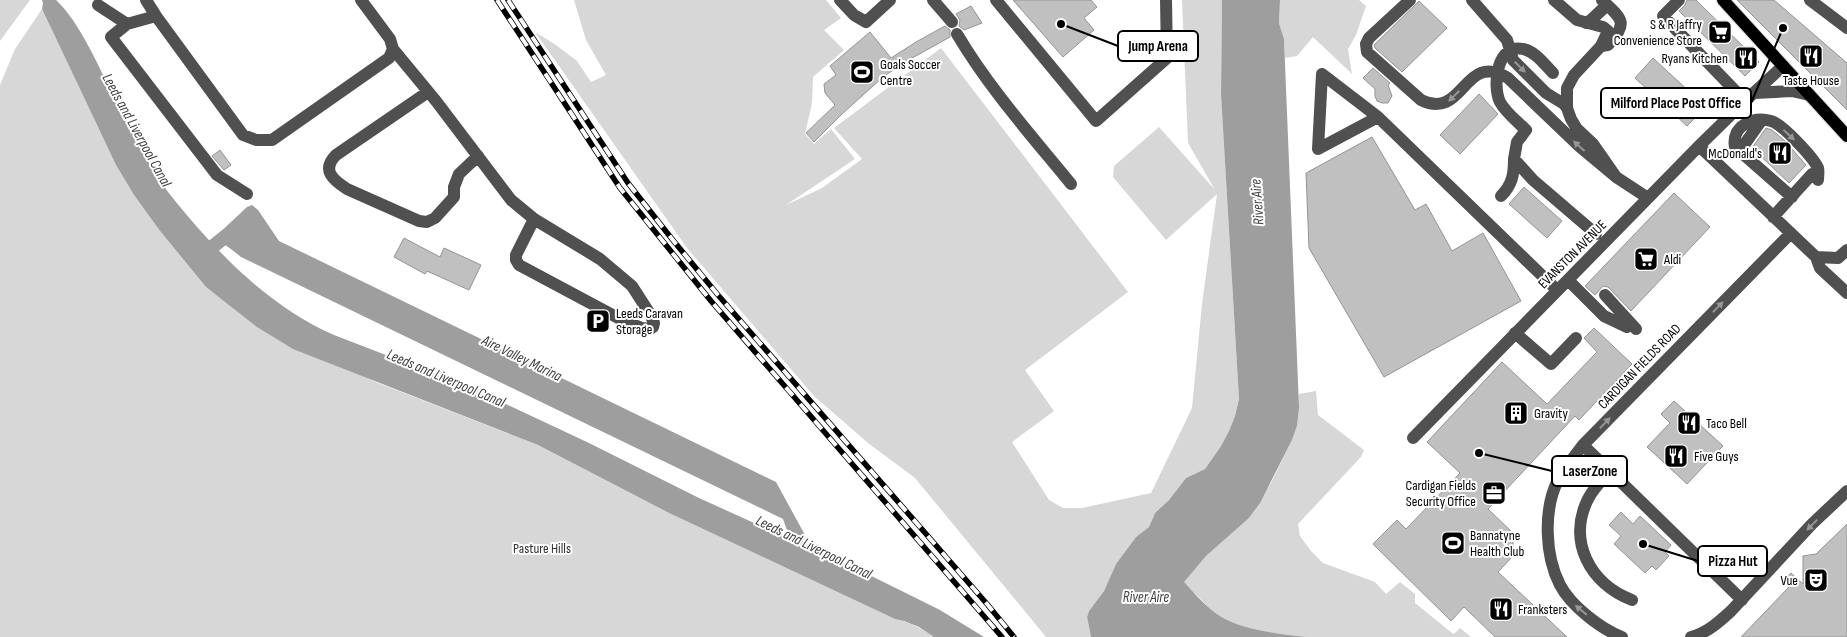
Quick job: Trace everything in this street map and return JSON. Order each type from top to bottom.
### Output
[{"type":"main road","points":[[1723,0],[1847,136]]},
{"type":"street","points":[[146,0],[243,135],[256,140],[272,140],[388,58],[393,48]]},
{"type":"street","points":[[360,0],[390,39],[393,48],[511,200],[534,219],[600,259],[632,286],[650,314],[654,323],[653,327],[650,329],[642,328],[622,320],[518,265],[516,255],[534,219]]},
{"type":"street","points":[[840,0],[854,16],[866,22],[890,0]]},
{"type":"street","points":[[933,0],[954,28],[974,63],[988,82],[1071,184]]},
{"type":"street","points":[[996,0],[1096,121],[1167,58],[1166,0]]},
{"type":"street","points":[[1410,0],[1369,38],[1366,44],[1367,52],[1421,100],[1431,105],[1447,104],[1479,74],[1490,71],[1497,72],[1508,78],[1580,147],[1616,177],[1648,198]]},
{"type":"street","points":[[1472,0],[1507,40],[1513,60],[1546,93],[1564,104],[1567,108]]},
{"type":"street","points":[[1554,0],[1577,20],[1603,27],[1608,31],[1601,46],[1574,75],[1567,88],[1567,108],[1577,129],[1593,144],[1616,177]]},
{"type":"street","points":[[1678,0],[1663,16],[1749,97],[1792,91],[1809,95]]},
{"type":"street","points":[[1810,0],[1847,28]]},
{"type":"street","points":[[1586,23],[1592,20],[1604,2],[1616,13],[1621,25],[1620,32],[1608,46],[1601,46]]},
{"type":"street","points":[[98,4],[127,24]]},
{"type":"street","points":[[156,16],[127,24],[111,37],[217,175],[247,194]]},
{"type":"street","points":[[1501,196],[1509,188],[1514,172],[1517,142],[1526,130],[1499,100],[1497,72],[1501,59],[1510,51],[1523,49],[1535,55],[1553,73]]},
{"type":"street","name":"EVANSTON AVENUE","points":[[1413,438],[1699,146],[1783,66]]},
{"type":"street","points":[[1378,117],[1318,149],[1322,74],[1378,117],[1557,290]]},
{"type":"street","points":[[428,92],[336,155],[329,164],[330,174],[346,189],[420,221],[427,222],[435,218],[454,197],[454,187],[459,174],[478,156]]},
{"type":"street","points":[[1773,217],[1815,177],[1819,169],[1808,152],[1776,123],[1770,120],[1749,122],[1741,126],[1736,131],[1735,147],[1792,197]]},
{"type":"street","points":[[1699,146],[1816,257],[1820,268],[1844,290]]},
{"type":"street","points":[[1514,159],[1533,180],[1596,234]]},
{"type":"street","name":"CARDIGAN FIELDS ROAD","points":[[1622,637],[1614,634],[1594,620],[1572,602],[1560,585],[1549,548],[1551,501],[1558,480],[1583,445],[1791,233]]},
{"type":"street","points":[[1816,257],[1843,254],[1844,290]]},
{"type":"street","points":[[1568,280],[1604,316],[1632,328],[1606,295]]},
{"type":"street","points":[[1515,333],[1551,364],[1576,338]]},
{"type":"street","points":[[1583,445],[1742,600]]},
{"type":"street","points":[[1610,471],[1588,498],[1583,512],[1581,544],[1587,561],[1595,575],[1617,594],[1632,600]]},
{"type":"street","points":[[1691,637],[1700,635],[1718,623],[1742,600],[1812,524],[1847,491]]},
{"type":"green space","points":[[0,0],[30,0],[0,41]]},
{"type":"green space","points":[[574,0],[826,0],[841,18],[824,30],[844,50],[813,77],[812,103],[805,134],[814,144],[831,129],[855,159],[786,205],[822,188],[862,159],[834,128],[941,48],[1128,292],[1025,370],[1054,411],[1012,442],[1049,500],[1063,508],[1082,508],[1151,493],[1192,408],[1202,304],[1217,194],[1166,240],[1113,177],[1114,166],[1159,127],[1215,190],[1188,143],[1182,0],[1222,0],[1221,95],[1239,399],[1229,431],[1205,469],[1186,478],[1169,500],[1155,513],[1149,527],[1136,537],[1116,564],[1104,591],[1089,611],[1087,617],[1091,637],[1046,637],[915,478],[868,443],[814,396],[687,248],[535,32],[577,61],[591,82],[606,75],[586,40]]},
{"type":"green space","points":[[1280,0],[1359,0],[1366,6],[1356,35],[1348,49],[1352,74],[1313,37],[1297,56],[1285,58],[1284,39],[1279,23]]},
{"type":"green space","name":"Pasture Hills","points":[[42,9],[116,165],[134,195],[160,231],[206,287],[230,305],[373,381],[538,445],[669,513],[895,619],[916,626],[934,637],[0,637],[0,85],[15,49]]},
{"type":"green space","points":[[1316,391],[1318,415],[1364,450],[1361,457],[1298,524],[1300,536],[1323,563],[1375,582],[1386,594],[1400,582],[1415,594],[1415,603],[1452,633],[1454,634],[1460,628],[1471,637],[1306,637],[1262,631],[1239,625],[1220,616],[1183,582],[1206,556],[1248,519],[1271,483],[1292,440],[1297,426],[1299,394]]},
{"type":"water","points":[[42,0],[56,0],[73,20],[148,160],[160,181],[174,199],[228,260],[260,289],[295,314],[334,335],[474,389],[589,443],[699,498],[772,531],[789,536],[783,519],[241,257],[215,237],[247,207],[252,205],[258,210],[279,241],[776,482],[805,535],[807,544],[940,610],[984,637],[934,637],[919,627],[895,619],[669,513],[538,445],[293,349],[257,327],[206,287],[160,231],[134,195],[116,165],[42,9]]},
{"type":"water","name":"River Aire","points":[[1222,0],[1280,0],[1279,23],[1284,39],[1299,407],[1297,426],[1292,440],[1260,503],[1248,519],[1206,556],[1184,582],[1210,609],[1229,621],[1262,631],[1306,637],[1091,637],[1087,617],[1089,611],[1104,591],[1116,564],[1136,537],[1149,527],[1155,513],[1169,500],[1186,478],[1205,469],[1229,431],[1239,399],[1221,95]]},
{"type":"building","points":[[1013,0],[1091,0],[1097,7],[1084,18],[1094,30],[1063,57]]},
{"type":"building","points":[[1687,0],[1696,0],[1759,62],[1745,76],[1679,11]]},
{"type":"building","points":[[1737,0],[1774,0],[1847,63],[1847,110]]},
{"type":"building","points":[[1419,1],[1447,28],[1402,72],[1374,45]]},
{"type":"building","points":[[971,6],[982,23],[964,30],[959,26],[960,20],[956,14]]},
{"type":"building","name":"Goals Soccer Centre","points":[[945,26],[950,30],[950,37],[905,62],[883,77],[814,142],[806,133],[835,105],[825,93],[824,84],[836,75],[830,66],[870,32],[891,58]]},
{"type":"building","points":[[1653,58],[1706,107],[1687,126],[1635,78]]},
{"type":"building","points":[[1373,68],[1390,83],[1388,85],[1392,96],[1388,103],[1377,101],[1375,89],[1363,78]]},
{"type":"building","points":[[1479,94],[1498,114],[1460,154],[1440,135]]},
{"type":"building","name":"McDonald's","points":[[1766,128],[1772,130],[1784,140],[1806,165],[1789,183],[1752,148]]},
{"type":"building","points":[[1372,137],[1415,210],[1426,204],[1452,251],[1483,233],[1521,301],[1384,377],[1309,248],[1306,173]]},
{"type":"building","points":[[220,150],[231,165],[224,170],[212,156]]},
{"type":"building","points":[[1524,187],[1562,221],[1547,238],[1509,204]]},
{"type":"building","name":"Aldi","points":[[1674,193],[1710,227],[1631,311],[1608,287],[1603,286],[1595,295],[1585,286]]},
{"type":"building","points":[[404,238],[440,257],[444,248],[481,265],[469,290],[427,271],[425,274],[394,257]]},
{"type":"building","points":[[1594,328],[1632,364],[1579,420],[1575,416],[1488,509],[1513,533],[1513,556],[1498,572],[1567,637],[1495,637],[1464,607],[1451,621],[1373,544],[1397,520],[1406,529],[1460,473],[1427,442],[1502,362],[1547,404],[1597,352],[1584,338]]},
{"type":"building","points":[[1674,401],[1723,446],[1687,484],[1647,447],[1670,423],[1661,414]]},
{"type":"building","points":[[1621,512],[1633,524],[1640,516],[1671,545],[1665,552],[1669,556],[1656,570],[1652,566],[1645,573],[1614,544],[1621,536],[1609,525]]},
{"type":"building","name":"Vue","points":[[1847,524],[1847,637],[1741,637],[1789,587],[1783,581],[1791,573],[1803,584],[1803,556],[1816,554]]},
{"type":"waterway","name":"Aire Valley Marina","points":[[201,256],[226,236],[236,235]]},
{"type":"railway","points":[[497,0],[620,188],[711,301],[1002,637]]},
{"type":"railway","points":[[508,0],[628,183],[672,239],[718,295],[1014,637]]},
{"type":"place","name":"Jump Arena","points":[[1061,24]]},
{"type":"place","name":"Milford Place Post Office","points":[[1783,28]]},
{"type":"place","name":"S & R Jaffry Convenience Store","points":[[1720,32]]},
{"type":"place","name":"Taste House","points":[[1811,56]]},
{"type":"place","name":"Ryans Kitchen","points":[[1746,58]]},
{"type":"place","name":"Goals Soccer Centre","points":[[862,72]]},
{"type":"place","name":"McDonald's","points":[[1780,153]]},
{"type":"place","name":"Aldi","points":[[1646,259]]},
{"type":"place","name":"Leeds Caravan Storage","points":[[598,321]]},
{"type":"place","name":"Gravity","points":[[1516,413]]},
{"type":"place","name":"Taco Bell","points":[[1689,423]]},
{"type":"place","name":"LaserZone","points":[[1479,453]]},
{"type":"place","name":"Five Guys","points":[[1676,456]]},
{"type":"place","name":"Cardigan Fields Security Office","points":[[1494,493]]},
{"type":"place","name":"Bannatyne Health Club","points":[[1453,543]]},
{"type":"place","name":"Pizza Hut","points":[[1643,544]]},
{"type":"place","name":"Vue","points":[[1816,580]]},
{"type":"place","name":"Franksters","points":[[1501,609]]},
{"type":"water label","name":"Leeds and Liverpool Canal","points":[[137,130]]},
{"type":"water label","name":"Leeds and Liverpool Canal","points":[[446,378]]},
{"type":"water label","name":"Leeds and Liverpool Canal","points":[[814,547]]}]
